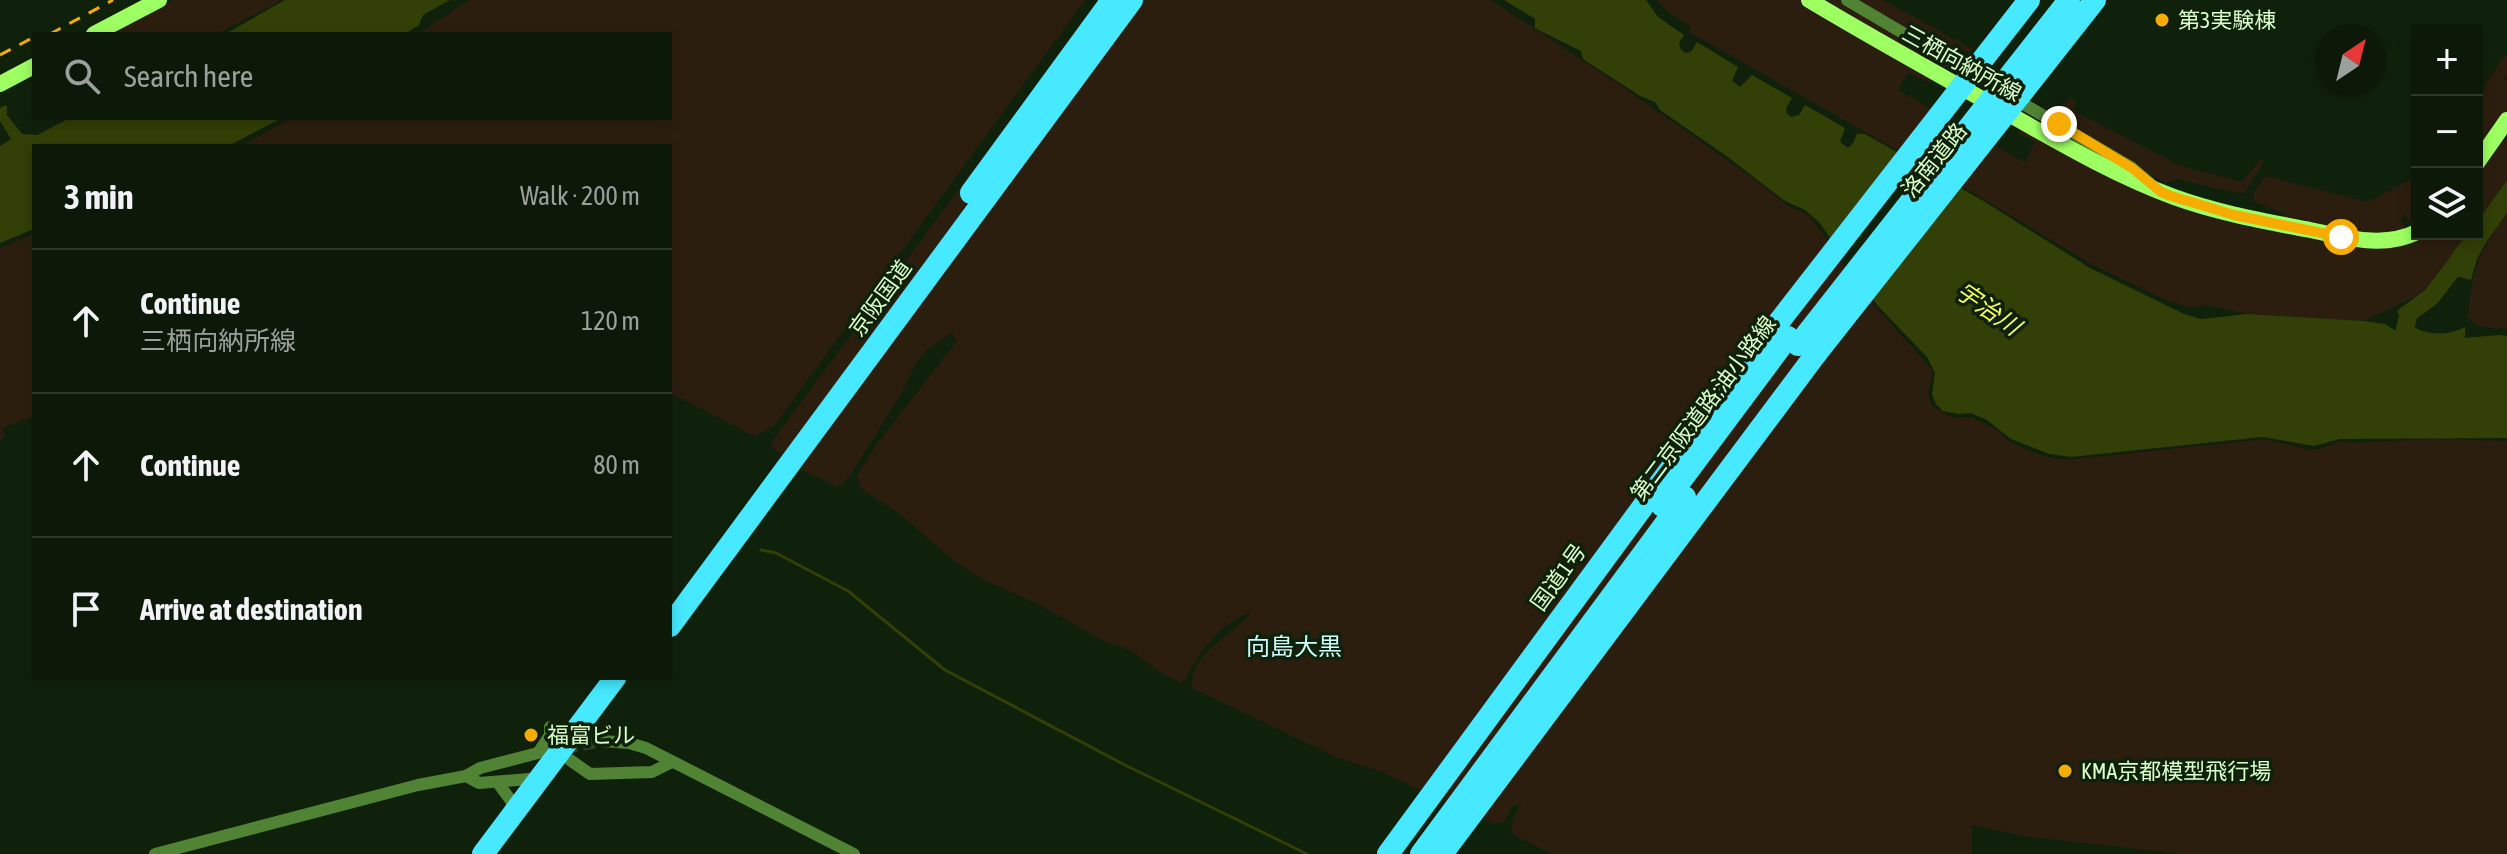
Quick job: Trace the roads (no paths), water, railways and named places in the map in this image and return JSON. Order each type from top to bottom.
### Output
[{"type":"highway","name":"京阪国道","points":[[672,623],[759,495],[1112,0]]},
{"type":"highway","name":"京阪国道","points":[[672,602],[759,495],[1132,0]]},
{"type":"highway","name":"洛南道路","points":[[1771,332],[2029,0]]},
{"type":"highway","name":"第二京阪道路;油小路線","points":[[1404,854],[1788,337],[2053,0]]},
{"type":"highway","name":"第二京阪道路;油小路線","points":[[1421,854],[1798,345],[2069,0]]},
{"type":"highway","name":"洛南道路","points":[[1442,854],[1816,354],[2095,0]]},
{"type":"highway","name":"国道1号","points":[[1388,854],[1771,332]]},
{"type":"highway","points":[[483,854],[614,680]]},
{"type":"highway","points":[[501,854],[630,680]]},
{"type":"main road","points":[[98,32],[159,0]]},
{"type":"main road","name":"三栖向納所線","points":[[1809,0],[2048,138],[2161,192],[2234,215],[2341,237],[2384,241],[2411,235]]},
{"type":"main road","points":[[0,84],[32,67]]},
{"type":"main road","points":[[2483,154],[2507,120]]},
{"type":"street","points":[[1847,0],[2132,168],[2161,192]]},
{"type":"street","points":[[155,854],[418,785],[466,776],[480,768],[538,753],[550,735],[550,727]]},
{"type":"street","points":[[603,741],[646,748],[854,854]]},
{"type":"street","points":[[570,760],[590,774],[652,772],[672,762]]},
{"type":"street","points":[[466,776],[479,783],[541,778]]},
{"type":"street","points":[[498,783],[512,802],[511,816]]},
{"type":"water","points":[[285,0],[450,0],[423,15],[419,25],[408,32],[229,32]]},
{"type":"water","name":"宇治川","points":[[1504,0],[1646,0],[1658,17],[1684,35],[1679,43],[1681,50],[1691,52],[1697,42],[1738,67],[1732,81],[1740,87],[1752,75],[1792,98],[1786,108],[1791,117],[1799,115],[1805,105],[1845,128],[1840,142],[1848,148],[1857,134],[1865,134],[1985,202],[2090,268],[2184,314],[2201,319],[2247,314],[2363,321],[2385,324],[2396,331],[2401,318],[2397,312],[2401,307],[2410,308],[2415,315],[2414,327],[2426,332],[2446,333],[2465,327],[2465,338],[2507,336],[2507,438],[2340,439],[2314,446],[2263,437],[2071,457],[2049,454],[2011,439],[1987,420],[1970,413],[1943,411],[1932,395],[1935,373],[1927,357],[1877,305],[1819,222],[1805,210],[1785,201],[1660,110],[1655,102],[1640,96],[1583,59],[1581,51],[1535,28],[1535,19]]},
{"type":"water","points":[[7,106],[7,115],[22,134],[37,135],[66,120],[278,120],[232,144],[32,144],[32,230],[0,243],[0,146],[11,139],[0,121],[0,108]]},
{"type":"water","points":[[2507,180],[2507,213],[2485,244],[2471,280],[2441,272],[2463,240],[2483,240],[2483,214]]},
{"type":"waterway","points":[[2404,333],[2409,313],[2431,297],[2462,257]]},
{"type":"waterway","points":[[761,550],[776,553],[848,591],[945,670],[1125,765],[1307,854]]},
{"type":"tunnel","points":[[565,748],[603,741]]},
{"type":"railway","points":[[54,32],[113,0]]},
{"type":"railway","points":[[0,55],[32,38]]},
{"type":"place","name":"第3実験棟","points":[[2162,20]]},
{"type":"place","name":"福富ビル","points":[[531,735]]},
{"type":"place","name":"KMA京都模型飛行場","points":[[2065,771]]},
{"type":"district","name":"向島大黒","points":[[1294,647]]}]
